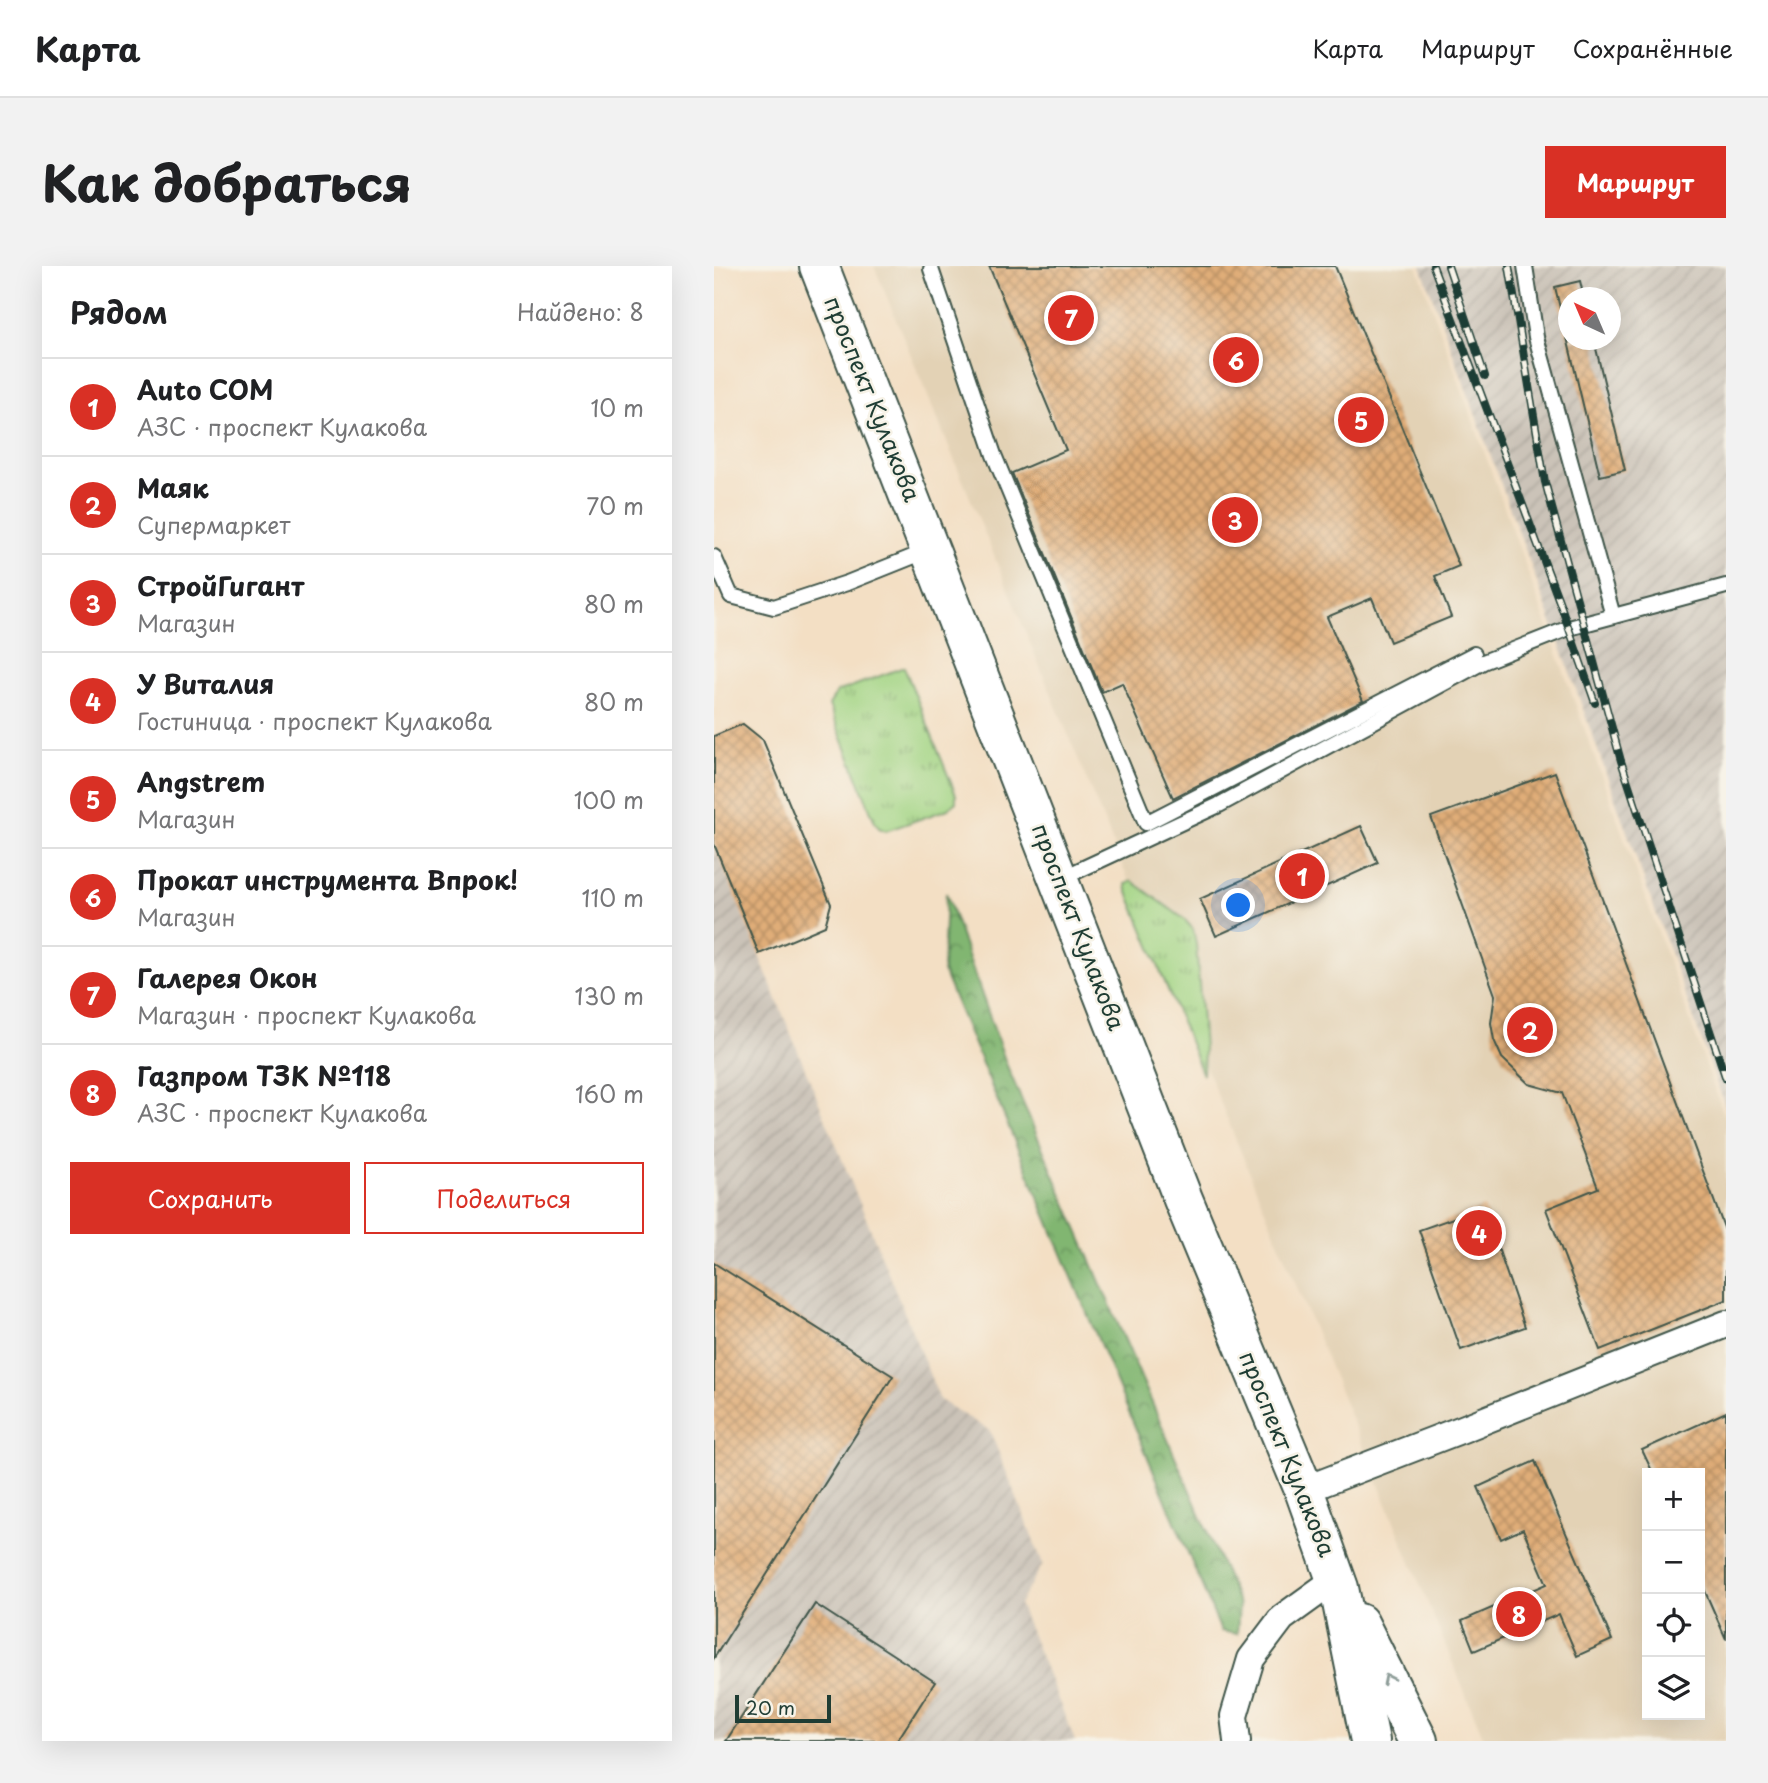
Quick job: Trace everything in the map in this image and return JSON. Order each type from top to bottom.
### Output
[{"type":"main road","name":"проспект Кулакова","points":[[819,266],[1183,1199],[1304,1490],[1338,1583],[1418,1741]]},
{"type":"main road","name":"проспект Кулакова","points":[[1338,1583],[1370,1741]]},
{"type":"street","points":[[1304,1490],[1726,1324]]},
{"type":"street","points":[[1237,1741],[1234,1716],[1251,1659],[1282,1618],[1338,1583]]},
{"type":"lane","points":[[1525,266],[1536,337],[1613,616]]},
{"type":"lane","points":[[931,269],[994,455],[1146,823],[1474,654]]},
{"type":"lane","points":[[714,557],[731,596],[774,607],[846,583],[931,549]]},
{"type":"lane","points":[[1059,880],[1219,805],[1483,662],[1569,628],[1726,586]]},
{"type":"shaded area","points":[[874,266],[1417,266],[1726,1120],[1726,1741],[1485,1741]]},
{"type":"shaded area","points":[[1421,266],[1726,266],[1726,1109],[1566,661]]},
{"type":"shaded area","points":[[714,845],[940,1400],[990,1431],[1043,1564],[1019,1604],[1075,1741],[714,1741]]},
{"type":"green space","points":[[904,667],[956,795],[956,802],[948,809],[886,831],[879,828],[875,822],[829,705],[837,692]]},
{"type":"green space","points":[[1132,881],[1184,919],[1193,929],[1204,1048],[1203,1075],[1127,890],[1126,884]]},
{"type":"green space","points":[[946,893],[1007,1066],[1239,1605],[1237,1634],[1221,1631],[943,971]]},
{"type":"building","points":[[989,266],[1335,266],[1459,566],[1435,576],[1451,617],[1390,642],[1372,598],[1327,617],[1363,701],[1173,798],[1122,683],[1102,692],[1012,473],[1066,450]]},
{"type":"building","points":[[1580,281],[1581,287],[1558,287],[1558,300],[1555,287]]},
{"type":"building","points":[[1570,350],[1596,350],[1625,470],[1600,476]]},
{"type":"building","points":[[743,724],[763,740],[831,904],[825,926],[759,954],[714,844],[714,736]]},
{"type":"building","points":[[1555,772],[1726,1233],[1726,1300],[1600,1350],[1546,1209],[1598,1188],[1562,1093],[1529,1084],[1502,1058],[1494,1040],[1491,1023],[1495,995],[1431,817]]},
{"type":"building","points":[[1361,826],[1378,863],[1216,936],[1200,899]]},
{"type":"building","points":[[1484,1207],[1525,1327],[1461,1350],[1419,1230]]},
{"type":"building","points":[[714,1263],[893,1376],[714,1658]]},
{"type":"building","points":[[1726,1412],[1726,1639],[1705,1591],[1705,1468],[1651,1468],[1642,1450]]},
{"type":"building","points":[[1535,1461],[1612,1640],[1577,1656],[1559,1614],[1474,1651],[1462,1621],[1547,1584],[1523,1529],[1501,1539],[1478,1487]]},
{"type":"building","points":[[815,1604],[935,1682],[897,1741],[726,1741]]},
{"type":"railway","points":[[1433,266],[1595,703]]},
{"type":"railway","points":[[1448,266],[1485,376]]},
{"type":"railway","points":[[1509,266],[1545,482],[1621,761],[1726,1079]]},
{"type":"place","name":"Галерея Окон","points":[[1071,318]]},
{"type":"place","name":"Прокат инструмента Впрок!","points":[[1236,360]]},
{"type":"place","name":"Angstrem","points":[[1361,420]]},
{"type":"place","name":"СтройГигант","points":[[1235,520]]},
{"type":"place","name":"Auto COM","points":[[1302,876]]},
{"type":"place","name":"Маяк","points":[[1530,1030]]},
{"type":"place","name":"У Виталия","points":[[1479,1233]]},
{"type":"place","name":"Газпром ТЗК №118","points":[[1519,1614]]}]
